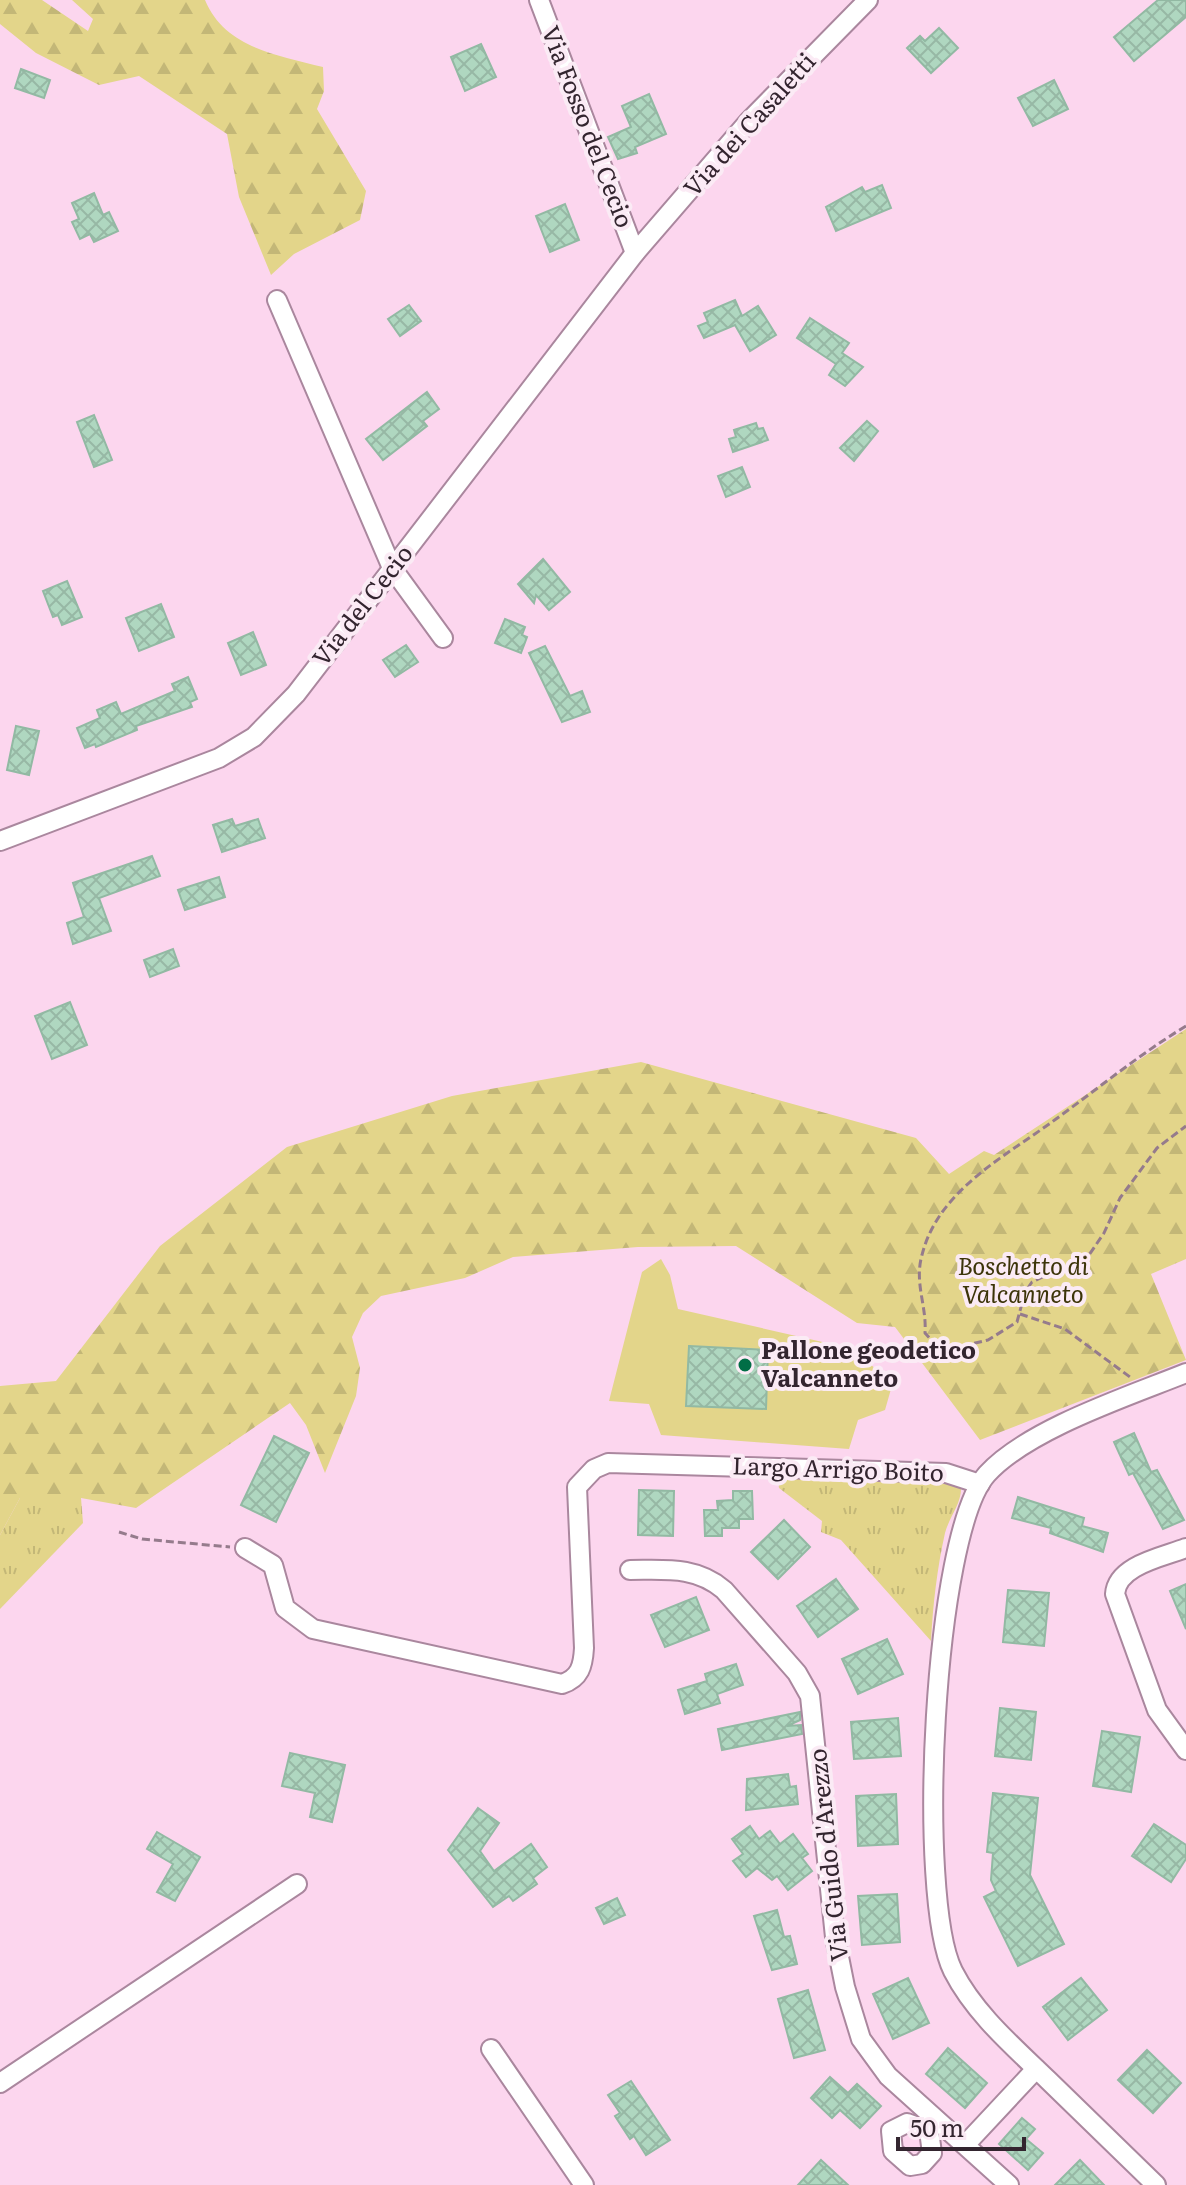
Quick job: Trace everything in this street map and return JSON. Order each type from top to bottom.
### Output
[{"type":"street","name":"Via Fosso del Cecio","points":[[539,0],[635,253]]},
{"type":"street","name":"Via dei Casaletti","points":[[635,253],[749,121],[868,0]]},
{"type":"street","name":"Via del Cecio","points":[[0,841],[208,763],[248,741],[296,694],[635,253]]},
{"type":"street","points":[[277,300],[392,568],[443,638]]},
{"type":"street","points":[[980,1484],[998,1464],[1042,1436],[1186,1373]]},
{"type":"street","name":"Largo Arrigo Boito","points":[[245,1548],[273,1565],[285,1608],[313,1629],[562,1684],[573,1680],[583,1666],[577,1487],[594,1469],[608,1463],[946,1473],[980,1484],[953,1577],[942,1662],[931,1833],[941,1939],[954,1973],[968,1995],[1036,2069],[1156,2185]]},
{"type":"street","points":[[1186,1548],[1129,1570],[1118,1580],[1115,1594],[1154,1704],[1171,1733],[1186,1750]]},
{"type":"street","name":"Via Guido d'Arezzo","points":[[630,1570],[690,1571],[711,1580],[724,1590],[802,1680],[813,1706],[835,1937],[861,2039],[873,2058],[933,2126],[965,2145],[1009,2185]]},
{"type":"street","points":[[0,2083],[297,1884]]},
{"type":"street","points":[[491,2049],[584,2185]]},
{"type":"street","points":[[965,2145],[1036,2069]]},
{"type":"path","points":[[1186,1026],[1138,1055],[1055,1120],[1001,1155],[945,1208],[929,1232],[921,1258],[919,1296],[927,1314],[925,1333],[941,1351],[988,1340],[1017,1322],[1025,1292],[1032,1282],[1089,1255],[1104,1233],[1120,1198],[1157,1148],[1186,1126]]},
{"type":"path","points":[[1019,1314],[1065,1329],[1146,1389]]},
{"type":"path","points":[[119,1532],[142,1539],[245,1548]]},
{"type":"green space","points":[[0,0],[42,0],[88,31],[93,19],[72,0],[205,0],[225,29],[239,39],[271,53],[323,67],[324,91],[317,109],[366,191],[360,220],[294,254],[271,275],[239,197],[227,134],[139,76],[99,85],[36,53],[0,24]]},
{"type":"green space","name":"Boschetto di Valcanneto","points":[[1186,1029],[1186,1259],[1151,1274],[1186,1360],[980,1440],[895,1327],[857,1323],[736,1246],[638,1247],[513,1257],[465,1278],[381,1296],[363,1313],[352,1337],[360,1368],[356,1396],[325,1473],[306,1425],[290,1403],[136,1508],[81,1498],[20,1498],[0,1535],[0,1386],[56,1381],[160,1246],[287,1147],[452,1096],[641,1062],[916,1138],[949,1174],[984,1151],[994,1155]]},
{"type":"green space","name":"Pallone geodetico Valcanneto","points":[[661,1259],[670,1275],[678,1309],[849,1348],[893,1382],[885,1410],[858,1420],[849,1449],[661,1435],[649,1404],[609,1401],[642,1272]]},
{"type":"green space","points":[[778,1476],[946,1481],[961,1486],[960,1498],[942,1546],[931,1641],[841,1540],[821,1532],[822,1521],[779,1488]]},
{"type":"green space","points":[[20,1498],[81,1498],[83,1523],[0,1609],[0,1535]]},
{"type":"building","points":[[1158,0],[1186,0],[1186,17],[1134,61],[1114,37]]},
{"type":"building","points":[[939,28],[958,48],[931,73],[907,48],[920,36],[925,41]]},
{"type":"building","points":[[481,44],[496,77],[465,91],[451,57]]},
{"type":"building","points":[[21,69],[50,80],[44,98],[15,88]]},
{"type":"building","points":[[1054,80],[1068,109],[1033,126],[1018,98]]},
{"type":"building","points":[[649,94],[666,134],[635,147],[637,153],[618,159],[608,137],[631,127],[622,106]]},
{"type":"building","points":[[882,185],[891,208],[836,231],[826,207],[862,187],[865,192]]},
{"type":"building","points":[[94,193],[103,215],[109,212],[118,231],[94,242],[90,234],[80,239],[72,222],[79,219],[72,203]]},
{"type":"building","points":[[565,204],[579,240],[550,252],[536,216]]},
{"type":"building","points":[[735,300],[742,316],[758,306],[776,335],[750,351],[735,325],[704,338],[698,326],[708,322],[704,313]]},
{"type":"building","points":[[409,305],[421,321],[400,336],[388,319]]},
{"type":"building","points":[[810,318],[849,343],[842,353],[863,367],[845,386],[829,375],[836,364],[797,338]]},
{"type":"building","points":[[427,392],[439,409],[423,421],[427,426],[383,460],[366,439]]},
{"type":"building","points":[[94,415],[112,460],[94,467],[77,422]]},
{"type":"building","points":[[867,421],[878,431],[854,461],[840,448]]},
{"type":"building","points":[[756,423],[758,429],[763,428],[768,440],[733,452],[729,439],[736,437],[734,430]]},
{"type":"building","points":[[742,467],[750,487],[726,497],[718,476]]},
{"type":"building","points":[[543,559],[570,592],[549,610],[536,595],[534,603],[518,584]]},
{"type":"building","points":[[67,581],[82,617],[62,625],[58,615],[53,617],[43,591]]},
{"type":"building","points":[[161,604],[174,637],[139,651],[126,618]]},
{"type":"building","points":[[505,619],[525,627],[522,635],[527,637],[521,653],[495,643]]},
{"type":"building","points":[[253,632],[266,665],[241,675],[228,643]]},
{"type":"building","points":[[406,645],[418,662],[395,677],[383,660]]},
{"type":"building","points":[[545,646],[570,696],[582,691],[590,712],[562,722],[529,653]]},
{"type":"building","points":[[188,677],[197,699],[190,702],[192,707],[136,726],[137,730],[96,747],[95,744],[85,748],[77,728],[100,718],[97,710],[116,702],[121,714],[175,691],[172,684]]},
{"type":"building","points":[[16,726],[39,731],[29,775],[7,770]]},
{"type":"building","points":[[232,819],[235,826],[258,819],[265,838],[222,852],[213,825]]},
{"type":"building","points":[[152,856],[160,876],[99,898],[111,931],[73,944],[67,923],[84,917],[73,883]]},
{"type":"building","points":[[219,877],[225,897],[185,910],[178,890]]},
{"type":"building","points":[[173,949],[179,966],[150,977],[144,960]]},
{"type":"building","points":[[70,1002],[87,1045],[52,1059],[35,1016]]},
{"type":"building","points":[[689,1346],[768,1350],[766,1409],[686,1406]]},
{"type":"building","points":[[1134,1433],[1151,1472],[1157,1470],[1184,1520],[1163,1529],[1133,1473],[1129,1475],[1114,1442]]},
{"type":"building","points":[[274,1436],[309,1453],[276,1522],[241,1505]]},
{"type":"building","points":[[639,1490],[674,1491],[673,1536],[638,1535]]},
{"type":"building","points":[[733,1491],[752,1491],[753,1519],[739,1519],[739,1528],[722,1528],[722,1536],[705,1536],[704,1510],[718,1510],[717,1501],[733,1500]]},
{"type":"building","points":[[1018,1497],[1084,1518],[1082,1526],[1108,1533],[1103,1552],[1050,1533],[1051,1528],[1012,1518]]},
{"type":"building","points":[[784,1520],[810,1547],[778,1579],[751,1552]]},
{"type":"building","points":[[836,1579],[858,1609],[818,1637],[797,1606]]},
{"type":"building","points":[[1186,1584],[1186,1629],[1170,1591]]},
{"type":"building","points":[[1008,1590],[1049,1593],[1044,1646],[1003,1642]]},
{"type":"building","points":[[696,1597],[709,1630],[665,1647],[651,1615]]},
{"type":"building","points":[[887,1639],[903,1674],[858,1694],[842,1659]]},
{"type":"building","points":[[736,1664],[743,1685],[717,1694],[720,1703],[685,1714],[678,1690],[707,1681],[705,1674]]},
{"type":"building","points":[[1000,1708],[1036,1712],[1031,1760],[995,1756]]},
{"type":"building","points":[[800,1712],[800,1720],[787,1726],[801,1725],[802,1734],[722,1750],[718,1729]]},
{"type":"building","points":[[898,1718],[901,1756],[854,1759],[851,1722]]},
{"type":"building","points":[[1102,1731],[1140,1737],[1131,1792],[1093,1786]]},
{"type":"building","points":[[290,1753],[345,1765],[332,1822],[310,1817],[315,1793],[282,1786]]},
{"type":"building","points":[[788,1774],[790,1787],[796,1786],[798,1804],[746,1810],[747,1779]]},
{"type":"building","points":[[993,1793],[1038,1798],[1030,1875],[1064,1944],[1018,1966],[984,1897],[996,1891],[991,1880],[993,1853],[987,1852]]},
{"type":"building","points":[[896,1794],[898,1844],[858,1846],[856,1796]]},
{"type":"building","points":[[478,1808],[499,1823],[480,1851],[494,1871],[531,1844],[547,1867],[533,1878],[537,1884],[513,1901],[509,1896],[493,1907],[448,1850]]},
{"type":"building","points":[[1154,1824],[1186,1845],[1186,1859],[1171,1882],[1132,1856]]},
{"type":"building","points":[[750,1826],[759,1839],[770,1831],[780,1844],[793,1834],[808,1854],[802,1858],[812,1871],[788,1890],[777,1876],[772,1880],[757,1868],[746,1877],[733,1861],[743,1854],[732,1839]]},
{"type":"building","points":[[157,1832],[200,1857],[175,1901],[157,1892],[173,1864],[147,1849]]},
{"type":"building","points":[[897,1894],[900,1942],[862,1945],[858,1896]]},
{"type":"building","points":[[617,1898],[625,1915],[604,1924],[596,1908]]},
{"type":"building","points":[[777,1910],[784,1937],[790,1936],[797,1964],[772,1970],[754,1916]]},
{"type":"building","points":[[908,1978],[929,2023],[893,2039],[873,1994]]},
{"type":"building","points":[[1081,1978],[1107,2010],[1068,2040],[1043,2007]]},
{"type":"building","points":[[808,1990],[825,2050],[794,2058],[778,1999]]},
{"type":"building","points":[[948,2048],[987,2083],[965,2108],[926,2074]]},
{"type":"building","points":[[1147,2050],[1181,2083],[1153,2113],[1118,2080]]},
{"type":"building","points":[[830,2077],[848,2093],[857,2084],[881,2106],[860,2128],[840,2110],[832,2118],[811,2098]]},
{"type":"building","points":[[631,2081],[670,2140],[646,2155],[634,2136],[630,2139],[615,2116],[620,2113],[608,2095]]},
{"type":"building","points":[[1022,2118],[1035,2129],[1026,2139],[1043,2153],[1028,2170],[999,2144]]},
{"type":"building","points":[[821,2160],[848,2185],[798,2185]]},
{"type":"building","points":[[1080,2160],[1104,2185],[1055,2185]]},
{"type":"place","name":"Pallone geodetico Valcanneto","points":[[745,1365]]}]
